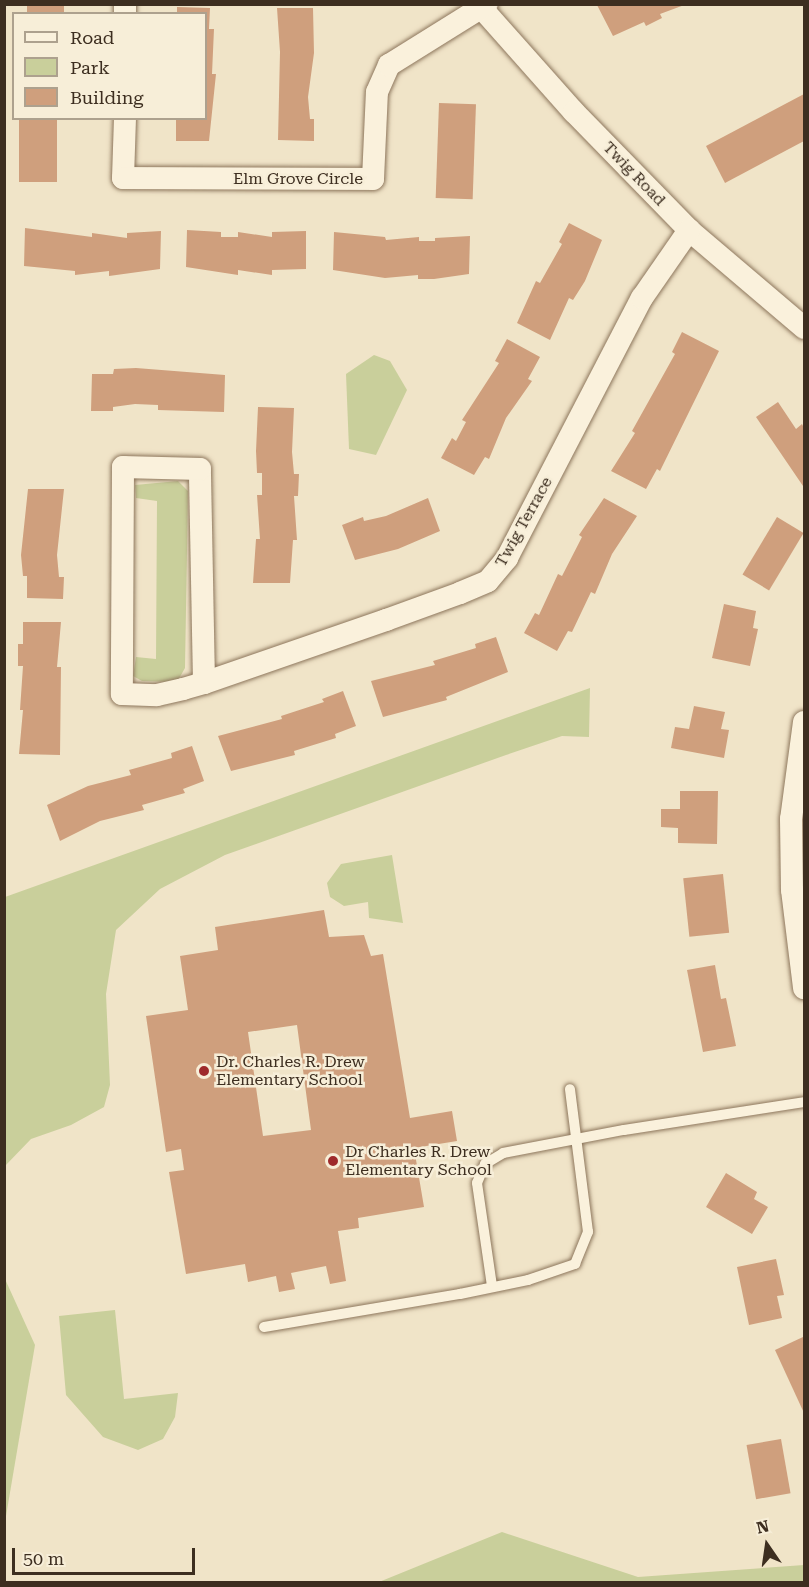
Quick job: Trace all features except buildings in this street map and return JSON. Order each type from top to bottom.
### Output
[{"type":"street","name":"Elm Grove Circle","points":[[125,120],[123,178],[373,179],[377,92],[389,65],[482,6]]},
{"type":"street","name":"Twig Road","points":[[482,6],[574,112],[689,230],[804,328]]},
{"type":"street","name":"Twig Terrace","points":[[204,683],[200,469],[123,467],[122,694],[156,694],[204,683],[488,581],[507,558],[642,298],[689,230]]},
{"type":"street","points":[[804,722],[791,819],[792,890],[804,988]]},
{"type":"lane","points":[[264,1327],[492,1286],[555,1273],[574,1264],[580,1256],[588,1232],[578,1138],[570,1089]]},
{"type":"lane","points":[[492,1286],[477,1202],[477,1183],[485,1164],[503,1153],[578,1138],[804,1102]]},
{"type":"green space","points":[[374,355],[390,361],[407,390],[376,455],[349,449],[346,374]]},
{"type":"green space","points":[[178,481],[188,491],[185,668],[177,682],[142,681],[133,676],[136,657],[156,659],[157,501],[136,498],[135,485]]},
{"type":"green space","points":[[590,688],[589,737],[562,736],[506,755],[225,855],[160,889],[116,930],[106,994],[110,1085],[104,1107],[71,1125],[31,1139],[5,1166],[5,897]]},
{"type":"green space","points":[[392,855],[403,923],[369,918],[368,902],[344,906],[330,897],[327,883],[341,864]]},
{"type":"green space","points":[[4,1279],[35,1345],[5,1522]]},
{"type":"green space","points":[[115,1310],[124,1399],[178,1393],[175,1417],[163,1439],[138,1450],[103,1437],[66,1395],[59,1316]]},
{"type":"green space","points":[[502,1532],[638,1577],[804,1565],[804,1582],[379,1582]]},
{"type":"place","name":"Dr. Charles R. Drew Elementary School","points":[[204,1071]]},
{"type":"place","name":"Dr Charles R. Drew Elementary School","points":[[333,1161]]}]
